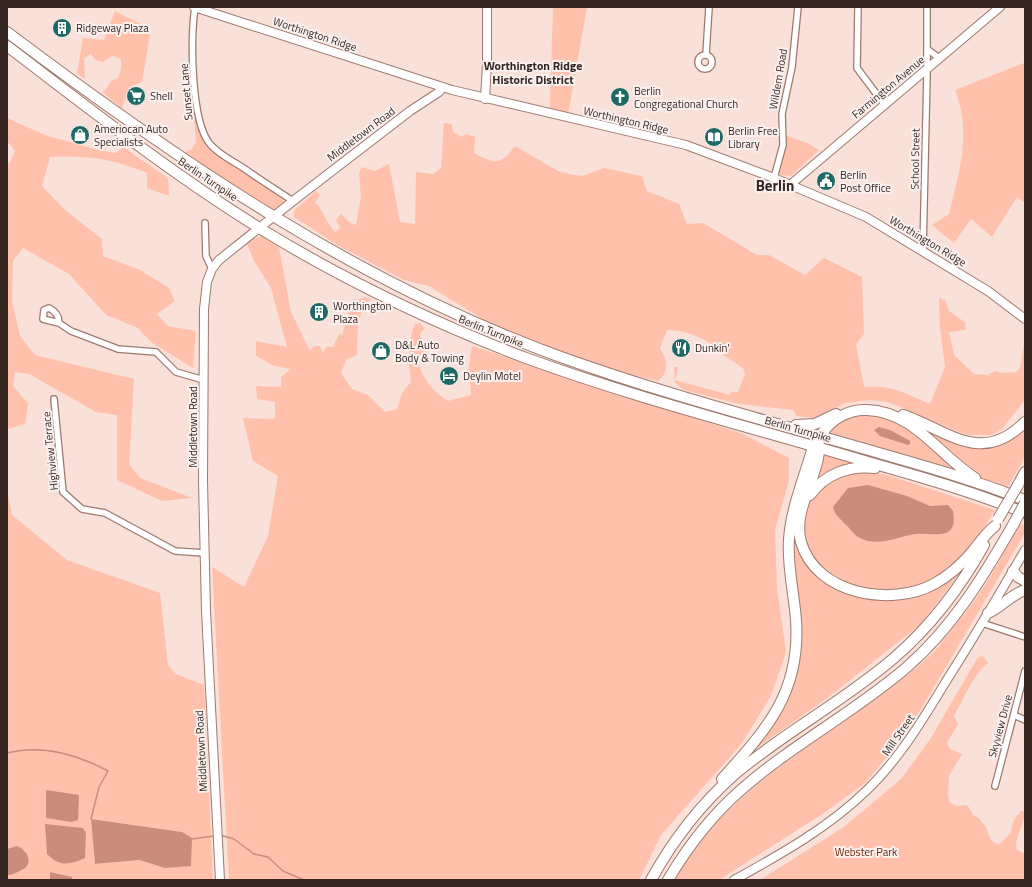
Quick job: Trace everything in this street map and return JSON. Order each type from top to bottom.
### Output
[{"type":"highway","name":"Berlin Turnpike","points":[[7,32],[119,114],[273,218],[394,284],[509,337],[603,372],[986,486],[1025,502]]},
{"type":"highway","name":"Berlin Turnpike","points":[[7,46],[172,170],[260,228],[364,287],[433,320],[492,344],[606,384],[964,491],[1025,513]]},
{"type":"highway","points":[[780,424],[810,425],[835,414],[845,414],[863,410],[896,412],[957,439],[974,443],[987,443],[1003,437],[1025,422]]},
{"type":"highway","points":[[882,412],[899,418],[914,427],[957,466],[986,486]]},
{"type":"highway","points":[[845,414],[831,423],[821,436],[817,447],[819,457],[800,520],[799,534],[803,548],[811,562],[821,572],[838,584],[854,591],[870,594],[903,595],[923,589],[937,582],[965,560],[996,522]]},
{"type":"highway","points":[[651,880],[670,848],[698,811],[710,792],[765,729],[781,702],[790,680],[794,659],[796,632],[789,556],[789,533],[812,450],[817,447]]},
{"type":"highway","points":[[805,501],[824,480],[845,469],[863,467],[895,470]]},
{"type":"highway","points":[[698,811],[750,762],[867,680],[907,647],[931,622],[952,595],[1025,472]]},
{"type":"highway","points":[[668,880],[700,832],[741,790],[772,765],[888,682],[927,648],[970,597],[1025,502]]},
{"type":"highway","points":[[1013,571],[1025,573]]},
{"type":"highway","points":[[1013,571],[1018,577],[1025,581]]},
{"type":"highway","points":[[988,613],[998,608],[1011,596],[1025,590]]},
{"type":"street","name":"Worthington Ridge","points":[[194,7],[442,87],[485,99],[686,145],[774,178],[866,217],[923,250],[988,291],[1025,319]]},
{"type":"street","name":"Sunset Lane","points":[[194,7],[192,34],[193,55],[198,117],[202,133],[217,151],[293,201]]},
{"type":"street","points":[[485,99],[487,64],[487,7]]},
{"type":"street","points":[[706,55],[709,7]]},
{"type":"street","name":"Wildem Road","points":[[774,178],[783,145],[782,114],[792,67],[798,7]]},
{"type":"street","points":[[858,7],[857,68],[884,104]]},
{"type":"street","name":"School Street","points":[[923,250],[927,7]]},
{"type":"street","name":"Farmington Avenue","points":[[790,185],[1000,7]]},
{"type":"street","points":[[927,49],[939,58]]},
{"type":"street","name":"Middletown Road","points":[[220,880],[207,653],[203,481],[205,294],[212,269],[223,256],[406,114],[439,92],[442,87]]},
{"type":"street","points":[[205,223],[206,256],[212,269]]},
{"type":"street","points":[[59,323],[71,331],[118,350],[156,352],[176,372],[204,380]]},
{"type":"street","name":"Highview Terrace","points":[[54,399],[63,492],[82,509],[105,513],[175,551],[205,553]]},
{"type":"street","name":"Mill Street","points":[[734,880],[792,847],[825,825],[859,798],[880,776],[907,744],[1025,550]]},
{"type":"street","points":[[982,623],[1025,637]]},
{"type":"street","name":"Skyview Drive","points":[[995,786],[1025,671]]},
{"type":"street","points":[[1014,715],[1025,720]]},
{"type":"green space","points":[[553,7],[587,7],[567,120],[548,115],[550,105]]},
{"type":"green space","points":[[115,11],[143,25],[150,34],[142,82],[129,87],[122,108],[103,93],[111,81],[118,78],[121,69],[121,59],[112,56],[103,62],[95,60],[91,54],[84,58],[85,79],[77,73],[83,38],[104,40]]},
{"type":"green space","points":[[1024,63],[1025,203],[1017,197],[992,237],[971,219],[954,243],[932,225],[949,214],[960,168],[963,122],[955,90]]},
{"type":"green space","points":[[192,93],[197,126],[202,138],[210,149],[280,195],[283,199],[283,203],[277,209],[272,210],[185,152],[192,149],[196,142]]},
{"type":"green space","points":[[7,118],[45,135],[98,150],[116,153],[123,147],[168,178],[169,196],[147,188],[147,173],[123,164],[88,157],[50,157],[42,186],[65,210],[102,239],[103,256],[140,270],[169,288],[175,301],[157,314],[168,326],[196,331],[193,368],[151,342],[138,328],[106,315],[69,274],[23,248],[13,261],[12,301],[20,336],[35,355],[134,379],[129,464],[140,478],[192,498],[162,501],[117,480],[117,415],[96,412],[29,374],[15,372],[13,386],[28,403],[25,424],[7,429],[7,163],[9,164],[15,151],[7,141]]},
{"type":"green space","points":[[444,123],[452,124],[453,132],[462,137],[466,134],[475,137],[474,153],[492,161],[501,160],[515,146],[558,171],[574,175],[583,176],[604,168],[642,176],[647,191],[679,204],[687,224],[703,223],[757,255],[769,255],[805,275],[824,258],[862,277],[864,334],[856,344],[864,387],[883,387],[891,389],[906,393],[930,404],[945,367],[940,328],[939,298],[945,300],[949,311],[966,323],[965,330],[949,332],[954,355],[974,374],[988,375],[995,371],[1004,373],[1017,372],[1021,365],[1025,335],[1025,400],[1001,430],[991,435],[966,435],[888,402],[870,400],[846,403],[814,418],[797,416],[793,410],[739,404],[684,390],[675,383],[674,367],[678,367],[675,380],[730,395],[731,392],[738,392],[745,374],[743,368],[722,354],[723,351],[689,333],[667,330],[660,348],[666,361],[666,369],[658,381],[612,370],[494,326],[429,286],[404,280],[339,246],[294,217],[294,211],[316,191],[320,195],[315,202],[335,232],[340,228],[336,220],[341,214],[350,223],[356,225],[361,197],[359,173],[362,167],[375,171],[389,164],[400,222],[415,224],[416,172],[433,174],[441,168]]},
{"type":"green space","points":[[787,136],[807,143],[819,150],[791,176],[781,175],[777,171],[785,149],[785,137]]},
{"type":"green space","points":[[262,236],[279,247],[291,312],[310,351],[314,346],[320,346],[323,353],[326,347],[333,347],[339,334],[342,335],[353,299],[358,300],[365,297],[371,299],[362,311],[358,325],[357,355],[346,360],[341,373],[352,389],[368,395],[385,412],[397,409],[402,393],[411,382],[409,345],[415,324],[420,323],[425,329],[421,332],[420,337],[428,345],[423,354],[418,356],[421,369],[427,382],[432,388],[448,401],[471,395],[469,366],[472,346],[743,434],[789,458],[789,480],[775,530],[777,588],[786,652],[771,696],[742,743],[661,835],[639,880],[229,880],[212,567],[244,587],[268,536],[278,476],[253,461],[243,418],[273,419],[275,416],[275,402],[257,399],[256,386],[281,387],[281,377],[291,369],[274,366],[256,356],[256,341],[287,347],[271,288],[254,261],[247,244]]},
{"type":"green space","points":[[859,415],[872,416],[895,422],[923,441],[955,470],[830,433],[830,431],[842,420]]},
{"type":"green space","points":[[915,425],[978,447],[1025,425],[1025,457],[1006,490],[982,479],[964,467]]},
{"type":"green space","points":[[825,454],[859,463],[816,481],[823,456]]},
{"type":"green space","points":[[867,471],[887,475],[995,510],[962,558],[945,574],[932,582],[902,590],[887,591],[871,590],[857,586],[832,573],[813,557],[806,546],[803,534],[803,522],[811,500],[827,483],[848,473]]},
{"type":"green space","points":[[7,489],[12,515],[67,560],[160,593],[168,665],[176,674],[204,685],[213,880],[73,880],[72,877],[50,872],[50,880],[7,880],[7,875],[10,875],[28,863],[25,850],[16,846],[7,849]],"holes":[[[91,819],[182,832],[165,868],[139,860],[95,864]]]},
{"type":"green space","points":[[1020,524],[1025,526],[1025,533],[921,709],[886,758],[865,783],[821,815],[719,880],[675,880],[699,844],[727,812],[759,783],[899,682],[938,648],[983,588]]},
{"type":"green space","points":[[795,530],[802,557],[809,566],[818,575],[830,583],[857,596],[883,601],[895,599],[948,573],[962,570],[921,624],[830,696],[747,755],[774,723],[788,700],[796,674],[801,632],[798,588],[791,548]]},
{"type":"green space","name":"Webster Park","points":[[983,656],[988,663],[973,680],[954,716],[958,724],[947,743],[950,749],[962,754],[949,776],[948,795],[950,803],[957,806],[968,806],[973,815],[979,818],[986,827],[991,840],[998,845],[1011,833],[1013,823],[1017,816],[1021,811],[1025,811],[1016,845],[1017,850],[1025,854],[1025,880],[760,880],[844,827],[901,779],[931,738],[978,657]]},
{"type":"shaded area","points":[[879,427],[890,430],[910,441],[910,444],[908,445],[880,436],[874,430]]},
{"type":"shaded area","points":[[868,485],[907,496],[930,506],[948,505],[953,511],[954,521],[952,528],[943,534],[915,534],[880,542],[873,542],[858,537],[838,517],[833,507],[848,488]]},
{"type":"shaded area","points":[[46,790],[79,795],[78,820],[71,822],[46,818]]},
{"type":"shaded area","points":[[91,819],[182,832],[192,838],[191,866],[165,868],[139,860],[95,864]]},
{"type":"shaded area","points":[[45,824],[83,828],[86,833],[85,858],[65,864],[51,858],[47,854]]},
{"type":"shaded area","points":[[16,846],[25,851],[27,854],[29,861],[28,865],[20,871],[7,875],[7,849]]},
{"type":"shaded area","points":[[50,872],[72,877],[73,880],[50,880]]},
{"type":"waterway","points":[[7,753],[33,750],[59,753],[84,760],[108,771],[99,787],[91,819]]},
{"type":"waterway","points":[[220,835],[234,839],[254,854],[268,857],[283,871],[304,880]]},
{"type":"waterway","points":[[192,839],[214,836]]},
{"type":"place","name":"Ridgeway Plaza","points":[[62,28]]},
{"type":"place","name":"Shell","points":[[136,96]]},
{"type":"place","name":"Berlin Congregational Church","points":[[620,97]]},
{"type":"place","name":"Ameriocan Auto Specialists","points":[[80,135]]},
{"type":"place","name":"Berlin Free Library","points":[[714,137]]},
{"type":"place","name":"Berlin Post Office","points":[[826,181]]},
{"type":"place","name":"Worthington Plaza","points":[[319,312]]},
{"type":"place","name":"Dunkin'","points":[[681,348]]},
{"type":"place","name":"D&L Auto Body & Towing","points":[[381,351]]},
{"type":"place","name":"Deylin Motel","points":[[449,376]]},
{"type":"district","name":"Worthington Ridge Historic District","points":[[533,72]]},
{"type":"district","name":"Berlin","points":[[775,185]]}]
